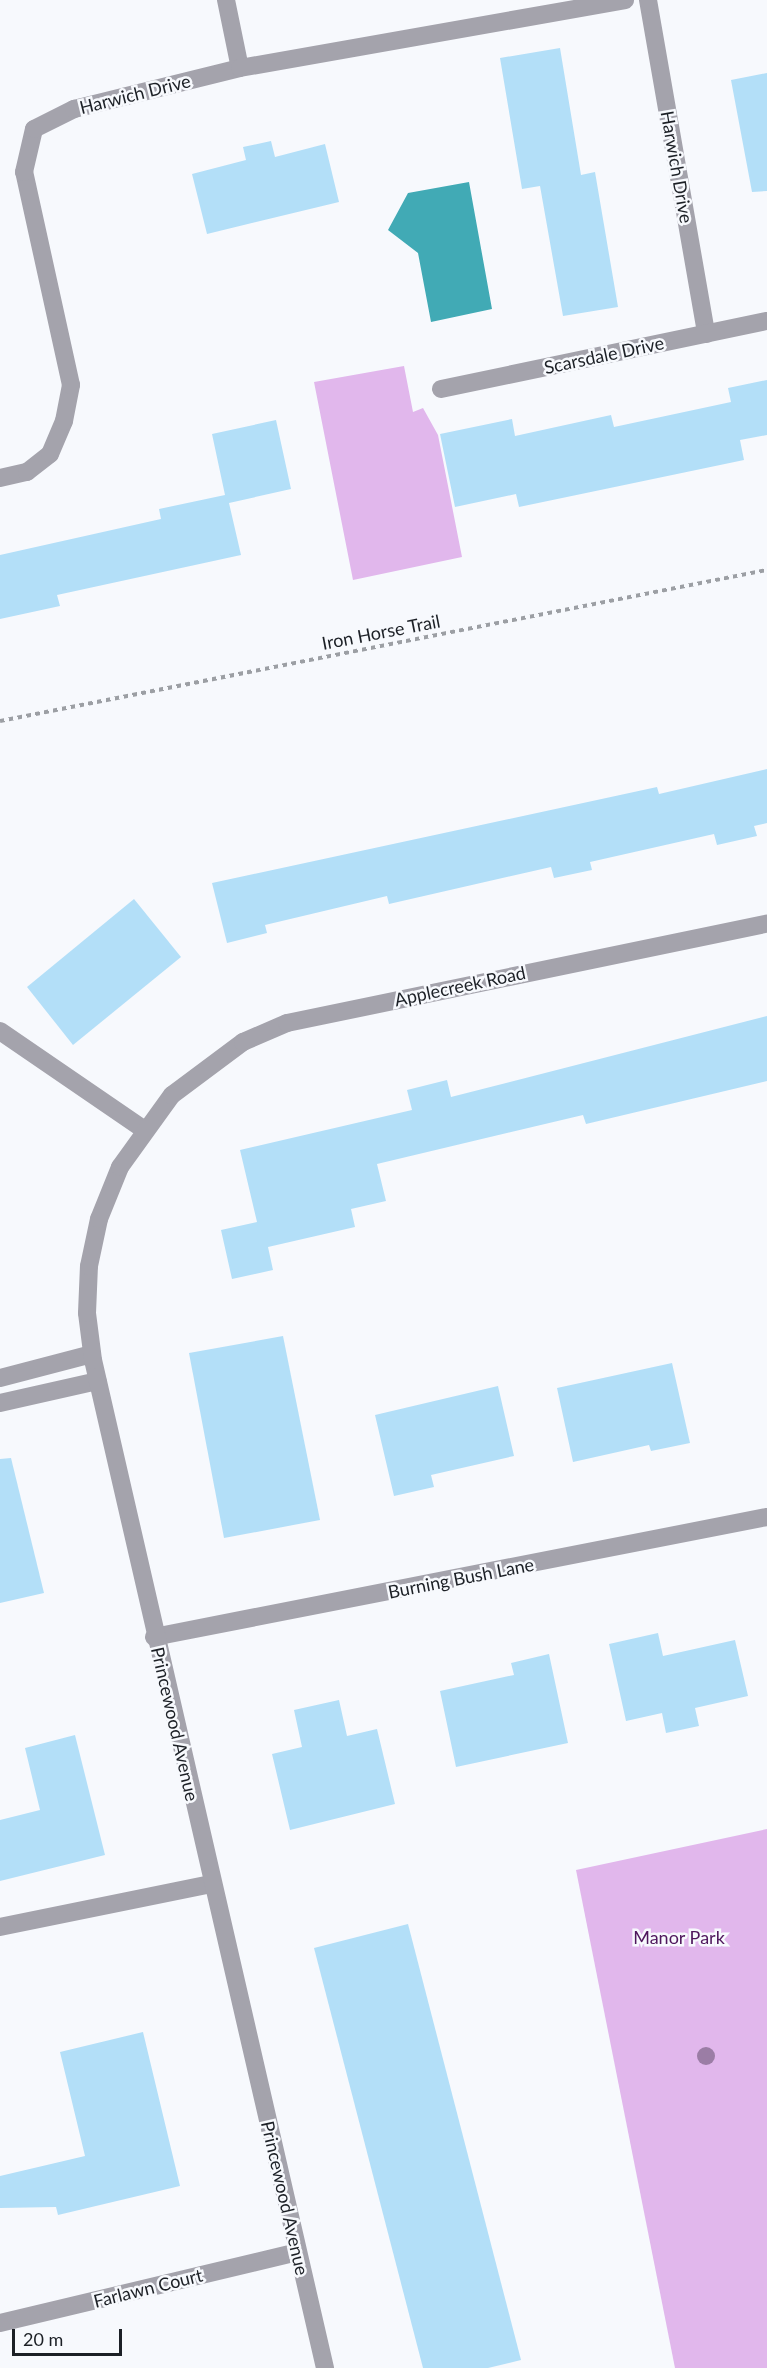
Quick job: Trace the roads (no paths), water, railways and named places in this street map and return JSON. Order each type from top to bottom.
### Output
[{"type":"street","points":[[226,0],[240,68]]},
{"type":"street","name":"Harwich Drive","points":[[0,478],[27,472],[50,454],[64,422],[71,385],[24,172],[33,129],[74,109],[240,68],[626,0]]},
{"type":"street","name":"Harwich Drive","points":[[648,0],[706,334]]},
{"type":"street","name":"Scarsdale Drive","points":[[441,390],[767,321]]},
{"type":"street","name":"Applecreek Road","points":[[172,1095],[243,1042],[287,1023],[767,924]]},
{"type":"street","points":[[0,1031],[143,1129]]},
{"type":"street","name":"Princewood Avenue","points":[[172,1095],[143,1129],[120,1167],[99,1219],[89,1266],[87,1313],[92,1354],[154,1637],[325,2368]]},
{"type":"street","points":[[0,1378],[92,1354]]},
{"type":"street","points":[[0,1403],[98,1381]]},
{"type":"street","name":"Burning Bush Lane","points":[[154,1637],[767,1517]]},
{"type":"street","points":[[0,1927],[212,1884]]},
{"type":"street","name":"Farlawn Court","points":[[0,2323],[297,2252]]},
{"type":"water","points":[[469,182],[492,309],[431,322],[418,253],[388,230],[408,193]]},
{"type":"park label","name":"Manor Park","points":[[679,1937]]}]
